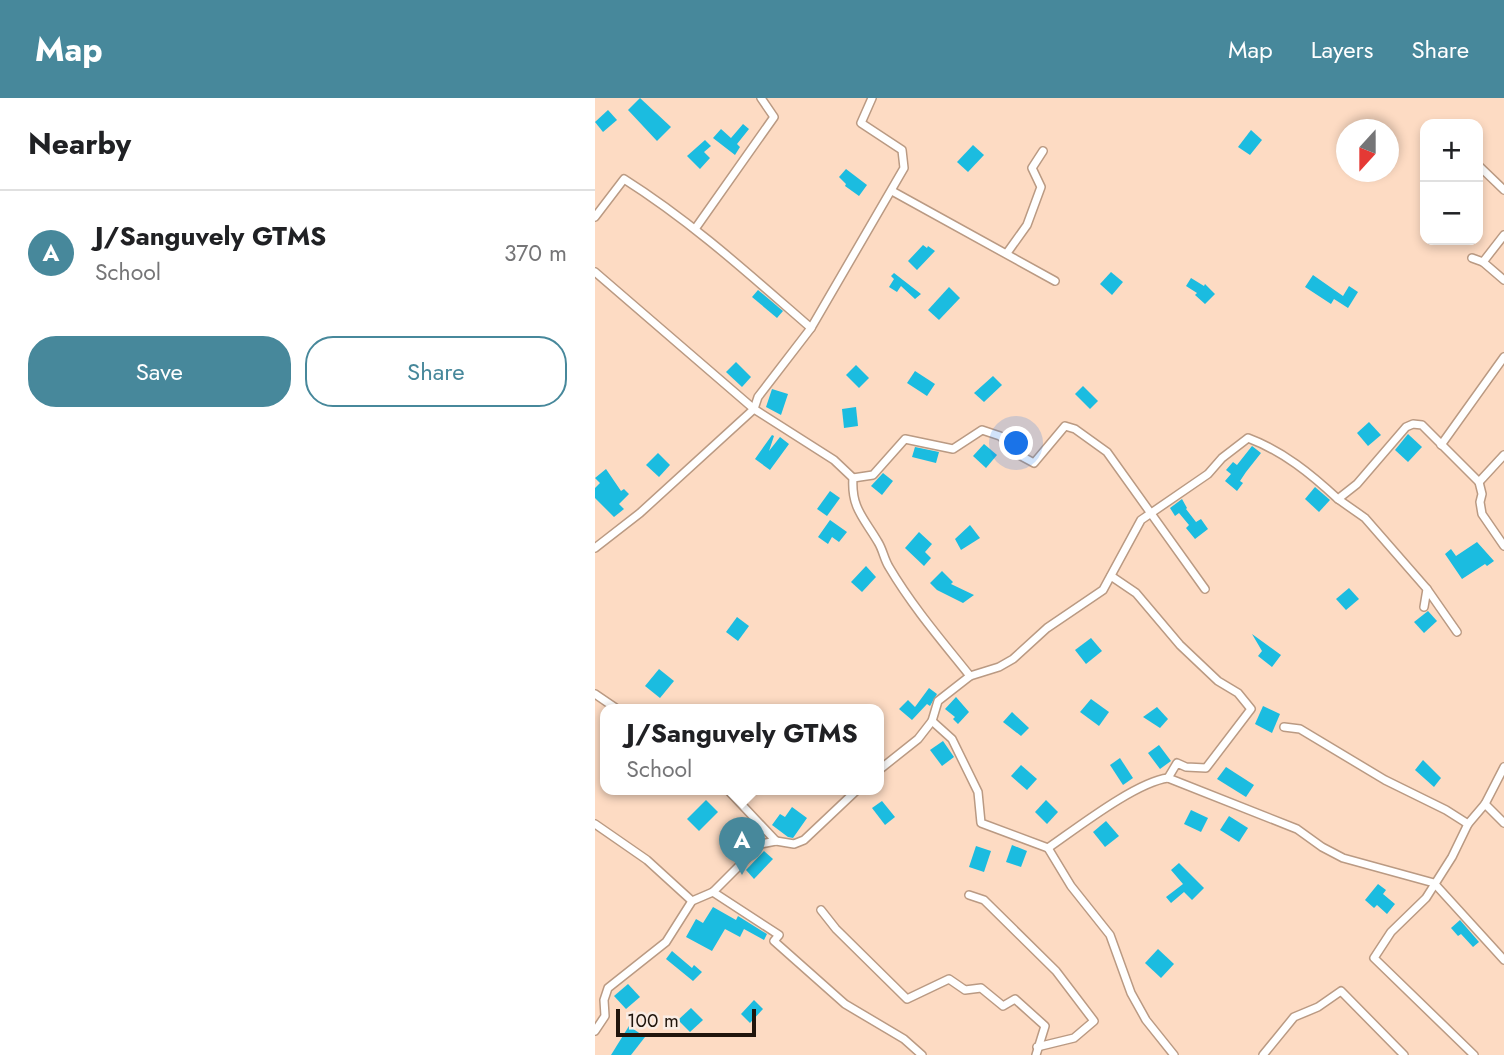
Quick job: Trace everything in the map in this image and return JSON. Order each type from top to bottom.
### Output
[{"type":"street","points":[[695,229],[775,117],[761,98]]},
{"type":"street","points":[[595,548],[640,513],[754,409],[758,397],[811,328],[904,168],[902,150],[861,123],[872,98]]},
{"type":"street","points":[[1007,253],[1027,225],[1041,187],[1032,168],[1044,151]]},
{"type":"street","points":[[1483,170],[1504,190]]},
{"type":"street","points":[[595,217],[624,179],[695,229],[811,328]]},
{"type":"street","points":[[892,191],[1055,281]]},
{"type":"street","points":[[1483,262],[1504,235]]},
{"type":"street","points":[[1472,258],[1483,262],[1504,280]]},
{"type":"street","points":[[595,272],[754,409],[834,460],[853,478],[852,497],[860,515],[880,545],[887,564],[919,612],[970,676]]},
{"type":"street","points":[[1441,445],[1504,357]]},
{"type":"street","points":[[1338,499],[1357,484],[1406,427],[1413,424],[1422,425],[1479,482],[1482,514],[1504,546]]},
{"type":"street","points":[[853,478],[873,475],[905,439],[953,449],[982,430],[1000,436],[1021,456],[1034,463],[1065,426],[1075,429],[1107,452],[1205,589]]},
{"type":"street","points":[[884,766],[918,739],[932,721],[938,701],[970,676],[999,667],[1013,659],[1047,628],[1103,590],[1141,520],[1208,474],[1222,458],[1248,438],[1268,445],[1311,474],[1338,499],[1365,518],[1427,589],[1457,632]]},
{"type":"street","points":[[1479,482],[1504,455]]},
{"type":"street","points":[[1111,576],[1136,593],[1179,645],[1218,681],[1237,693],[1251,709],[1206,768],[1186,767],[1177,763],[1168,778]]},
{"type":"street","points":[[1425,607],[1427,589]]},
{"type":"street","points":[[595,694],[610,704]]},
{"type":"street","points":[[932,721],[952,740],[978,792],[981,823],[1048,848],[1071,886],[1110,935],[1132,993],[1146,1020],[1174,1055]]},
{"type":"street","points":[[1285,727],[1300,729],[1385,780],[1468,824]]},
{"type":"street","points":[[1474,1055],[1374,958],[1391,932],[1426,898],[1452,857],[1468,824],[1485,804],[1504,768]]},
{"type":"street","points":[[1048,848],[1101,812],[1156,780],[1168,778],[1297,829],[1343,858],[1434,883],[1504,960]]},
{"type":"street","points":[[733,795],[776,841]]},
{"type":"street","points":[[595,1031],[605,1016],[604,1000],[608,988],[666,942],[692,901],[713,891],[761,844],[776,841],[794,844],[804,840],[852,795]]},
{"type":"street","points":[[1485,804],[1504,823]]},
{"type":"street","points":[[595,824],[647,860],[692,901]]},
{"type":"street","points":[[713,891],[779,935],[774,941],[845,1004],[904,1039],[922,1055]]},
{"type":"street","points":[[969,895],[984,900],[1056,971],[1094,1021],[1074,1038],[1037,1051]]},
{"type":"street","points":[[821,910],[836,929],[908,999],[949,979],[965,990],[981,988],[1003,1006],[1014,999],[1045,1026],[1037,1051]]},
{"type":"street","points":[[1263,1055],[1294,1017],[1318,1007],[1341,991],[1404,1055]]},
{"type":"building","points":[[640,98],[671,127],[657,141],[628,110]]},
{"type":"building","points":[[608,110],[617,120],[603,132],[595,122]]},
{"type":"building","points":[[743,124],[749,129],[737,144],[740,147],[735,155],[713,138],[721,129],[731,138]]},
{"type":"building","points":[[1251,130],[1262,140],[1250,155],[1238,147]]},
{"type":"building","points":[[705,140],[711,146],[704,152],[710,158],[700,169],[687,156]]},
{"type":"building","points":[[973,145],[984,155],[968,172],[957,162]]},
{"type":"building","points":[[846,169],[867,185],[859,196],[845,186],[839,177]]},
{"type":"building","points":[[923,245],[935,251],[917,270],[908,261]]},
{"type":"building","points":[[1111,272],[1123,282],[1112,295],[1100,284]]},
{"type":"building","points":[[894,273],[921,294],[915,299],[901,286],[897,292],[889,287]]},
{"type":"building","points":[[1313,275],[1343,296],[1349,286],[1358,292],[1348,308],[1334,299],[1331,304],[1305,287]]},
{"type":"building","points":[[1191,278],[1204,286],[1205,284],[1215,294],[1205,304],[1195,295],[1197,293],[1186,286]]},
{"type":"building","points":[[949,287],[960,298],[939,320],[928,310]]},
{"type":"building","points":[[758,290],[783,311],[777,318],[752,297]]},
{"type":"building","points":[[736,362],[751,377],[742,387],[726,372]]},
{"type":"building","points":[[856,365],[869,378],[859,388],[846,375]]},
{"type":"building","points":[[915,371],[935,384],[927,396],[907,383]]},
{"type":"building","points":[[993,376],[1002,385],[984,402],[974,393]]},
{"type":"building","points":[[1083,386],[1098,401],[1090,409],[1075,394]]},
{"type":"building","points":[[772,389],[788,394],[781,415],[766,407]]},
{"type":"building","points":[[856,407],[858,426],[844,428],[842,409]]},
{"type":"building","points":[[1369,422],[1381,435],[1368,446],[1357,433]]},
{"type":"building","points":[[1408,434],[1422,447],[1408,462],[1395,450]]},
{"type":"building","points":[[772,435],[774,436],[769,451],[780,437],[789,444],[770,470],[755,459]]},
{"type":"building","points":[[984,444],[997,455],[986,468],[973,456]]},
{"type":"building","points":[[1252,446],[1261,453],[1240,481],[1243,483],[1237,491],[1225,481],[1231,474],[1226,470],[1233,462],[1237,465]]},
{"type":"building","points":[[915,447],[939,452],[936,463],[912,457]]},
{"type":"building","points":[[658,453],[670,465],[659,477],[646,465]]},
{"type":"building","points":[[606,469],[621,491],[624,489],[629,494],[619,504],[624,509],[614,517],[595,498],[595,488],[600,483],[595,478]]},
{"type":"building","points":[[883,473],[893,481],[882,495],[871,486]]},
{"type":"building","points":[[1315,487],[1330,500],[1319,512],[1305,499]]},
{"type":"building","points":[[830,491],[840,498],[827,516],[817,509]]},
{"type":"building","points":[[1182,499],[1196,522],[1201,519],[1208,529],[1195,539],[1186,528],[1189,525],[1179,513],[1175,516],[1170,508]]},
{"type":"building","points":[[830,520],[847,532],[839,542],[832,537],[828,544],[818,537]]},
{"type":"building","points":[[970,525],[980,538],[961,550],[955,539]]},
{"type":"building","points":[[919,532],[932,544],[925,552],[931,558],[924,566],[905,548]]},
{"type":"building","points":[[1477,542],[1494,561],[1462,579],[1445,554],[1451,549],[1456,556]]},
{"type":"building","points":[[866,566],[876,577],[862,592],[851,582]]},
{"type":"building","points":[[942,571],[953,582],[951,584],[974,595],[963,603],[937,590],[930,583]]},
{"type":"building","points":[[1349,588],[1359,599],[1346,610],[1336,599]]},
{"type":"building","points":[[1428,611],[1437,621],[1424,633],[1414,622]]},
{"type":"building","points":[[737,617],[749,626],[738,641],[726,632]]},
{"type":"building","points":[[1252,634],[1281,655],[1272,667],[1258,656],[1262,651]]},
{"type":"building","points":[[1091,638],[1102,651],[1086,664],[1075,650]]},
{"type":"building","points":[[659,669],[674,681],[660,698],[645,686]]},
{"type":"building","points":[[929,688],[937,694],[930,706],[927,704],[912,720],[899,709],[908,700],[915,707]]},
{"type":"building","points":[[956,697],[969,712],[958,724],[953,719],[955,717],[945,709]]},
{"type":"building","points":[[1091,699],[1109,712],[1099,726],[1080,712]]},
{"type":"building","points":[[1263,706],[1280,714],[1272,733],[1255,724]]},
{"type":"building","points":[[1157,707],[1168,719],[1160,728],[1143,717]]},
{"type":"building","points":[[1012,712],[1029,728],[1021,736],[1003,722]]},
{"type":"building","points":[[943,741],[954,757],[942,766],[930,750]]},
{"type":"building","points":[[1159,745],[1171,761],[1160,769],[1148,753]]},
{"type":"building","points":[[1120,758],[1133,778],[1123,785],[1110,765]]},
{"type":"building","points":[[1423,760],[1441,778],[1434,787],[1415,770]]},
{"type":"building","points":[[1021,765],[1037,779],[1027,790],[1011,776]]},
{"type":"building","points":[[1226,767],[1254,785],[1246,797],[1217,779]]},
{"type":"building","points":[[706,800],[718,812],[699,831],[687,819]]},
{"type":"building","points":[[1046,800],[1058,812],[1047,824],[1035,812]]},
{"type":"building","points":[[882,801],[895,817],[885,825],[872,808]]},
{"type":"building","points":[[792,807],[807,818],[793,838],[772,825],[780,814],[785,817]]},
{"type":"building","points":[[1191,810],[1208,818],[1201,832],[1184,824]]},
{"type":"building","points":[[1229,816],[1248,828],[1239,842],[1220,830]]},
{"type":"building","points":[[1106,821],[1119,836],[1105,847],[1093,832]]},
{"type":"building","points":[[1012,845],[1027,851],[1021,867],[1006,862]]},
{"type":"building","points":[[976,846],[991,851],[984,872],[969,867]]},
{"type":"building","points":[[764,851],[773,859],[754,879],[746,870]]},
{"type":"building","points":[[1179,863],[1204,888],[1192,900],[1184,892],[1171,903],[1166,897],[1183,884],[1171,870]]},
{"type":"building","points":[[1378,884],[1386,890],[1383,894],[1395,904],[1387,914],[1377,905],[1374,908],[1365,900]]},
{"type":"building","points":[[713,907],[736,920],[738,916],[767,934],[764,940],[744,929],[740,937],[725,929],[712,951],[686,937],[696,919],[703,923]]},
{"type":"building","points":[[1460,920],[1479,942],[1473,947],[1451,928]]},
{"type":"building","points":[[1158,949],[1174,964],[1161,978],[1145,963]]},
{"type":"building","points":[[672,951],[692,968],[694,965],[702,972],[693,981],[666,959]]},
{"type":"building","points":[[628,984],[640,997],[626,1009],[614,996]]},
{"type":"building","points":[[754,1000],[763,1009],[750,1023],[741,1014]]},
{"type":"building","points":[[691,1008],[703,1020],[690,1032],[678,1020]]},
{"type":"building","points":[[629,1026],[645,1037],[631,1055],[611,1055]]},
{"type":"place","name":"J/Sanguvely GTMS","points":[[742,875]]}]
